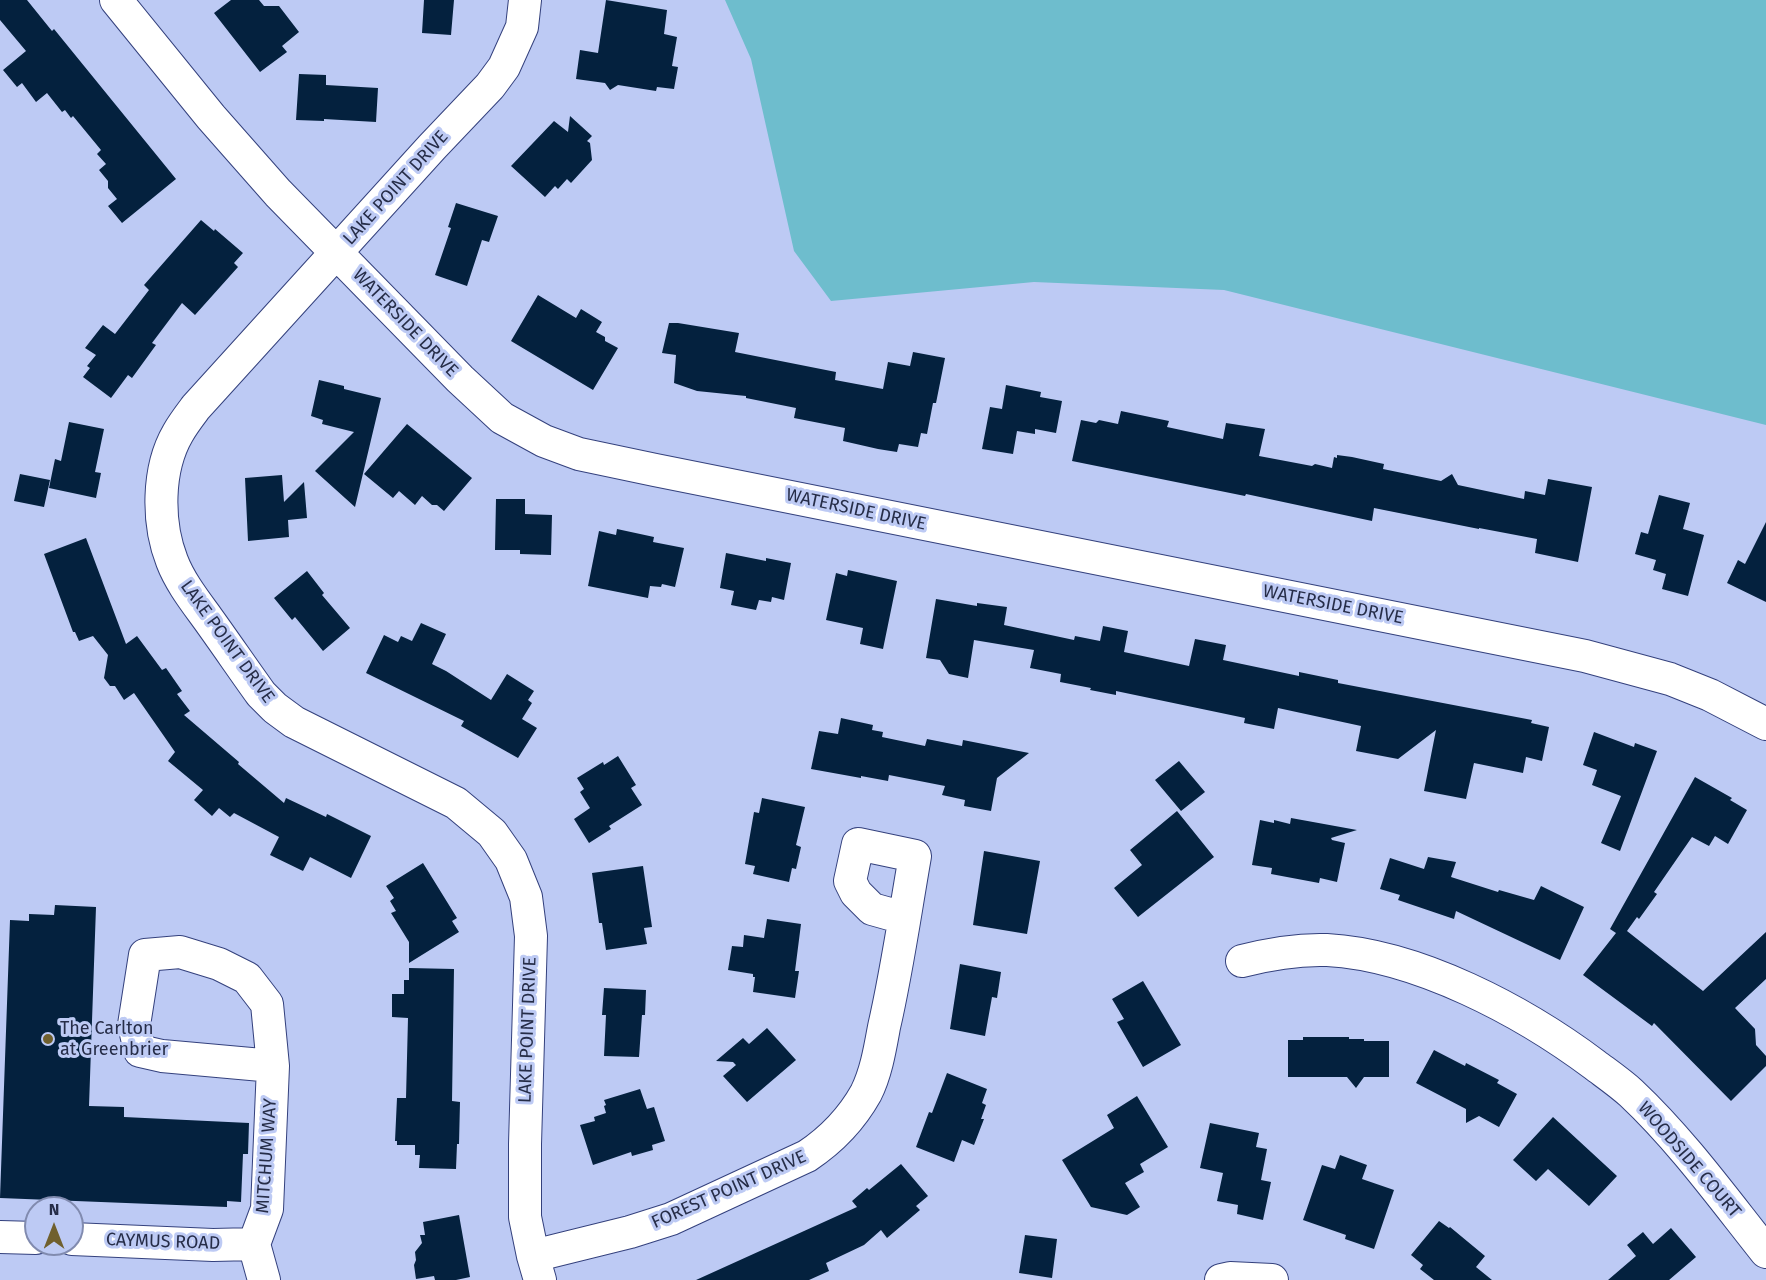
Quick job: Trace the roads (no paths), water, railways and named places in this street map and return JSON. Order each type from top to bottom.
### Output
[{"type":"street","name":"WATERSIDE DRIVE","points":[[117,0],[211,117],[278,193],[336,253],[435,354],[502,418],[544,441],[579,454],[1585,656],[1670,679],[1710,695],[1766,724]]},
{"type":"street","name":"LAKE POINT DRIVE","points":[[525,0],[522,27],[504,66],[490,86],[196,407],[177,434],[168,456],[163,481],[162,511],[164,532],[172,561],[187,590],[261,694],[294,722],[456,802],[492,833],[511,860],[526,897],[531,936],[525,1217],[537,1268]]},
{"type":"street","name":"FOREST POINT DRIVE","points":[[537,1268],[630,1232],[671,1219],[807,1156],[823,1146],[853,1114],[867,1091],[891,996],[904,918]]},
{"type":"street","name":"WOODSIDE COURT","points":[[1242,961],[1268,954],[1327,950],[1379,958],[1437,977],[1491,1000],[1539,1026],[1629,1091],[1671,1134],[1766,1252]]},
{"type":"street","name":"MITCHUM WAY","points":[[254,1244],[267,1209],[273,1066],[267,1004],[247,978],[219,964],[180,952],[145,955],[134,1025],[140,1051],[162,1056],[273,1066]]},
{"type":"street","points":[[0,1237],[24,1238]]},
{"type":"street","name":"CAYMUS ROAD","points":[[84,1240],[213,1245],[254,1244]]},
{"type":"street","points":[[254,1244],[264,1280]]},
{"type":"street","points":[[1221,1280],[1230,1278],[1272,1280]]},
{"type":"place","name":"The Carlton at Greenbrier","points":[[48,1039]]}]
